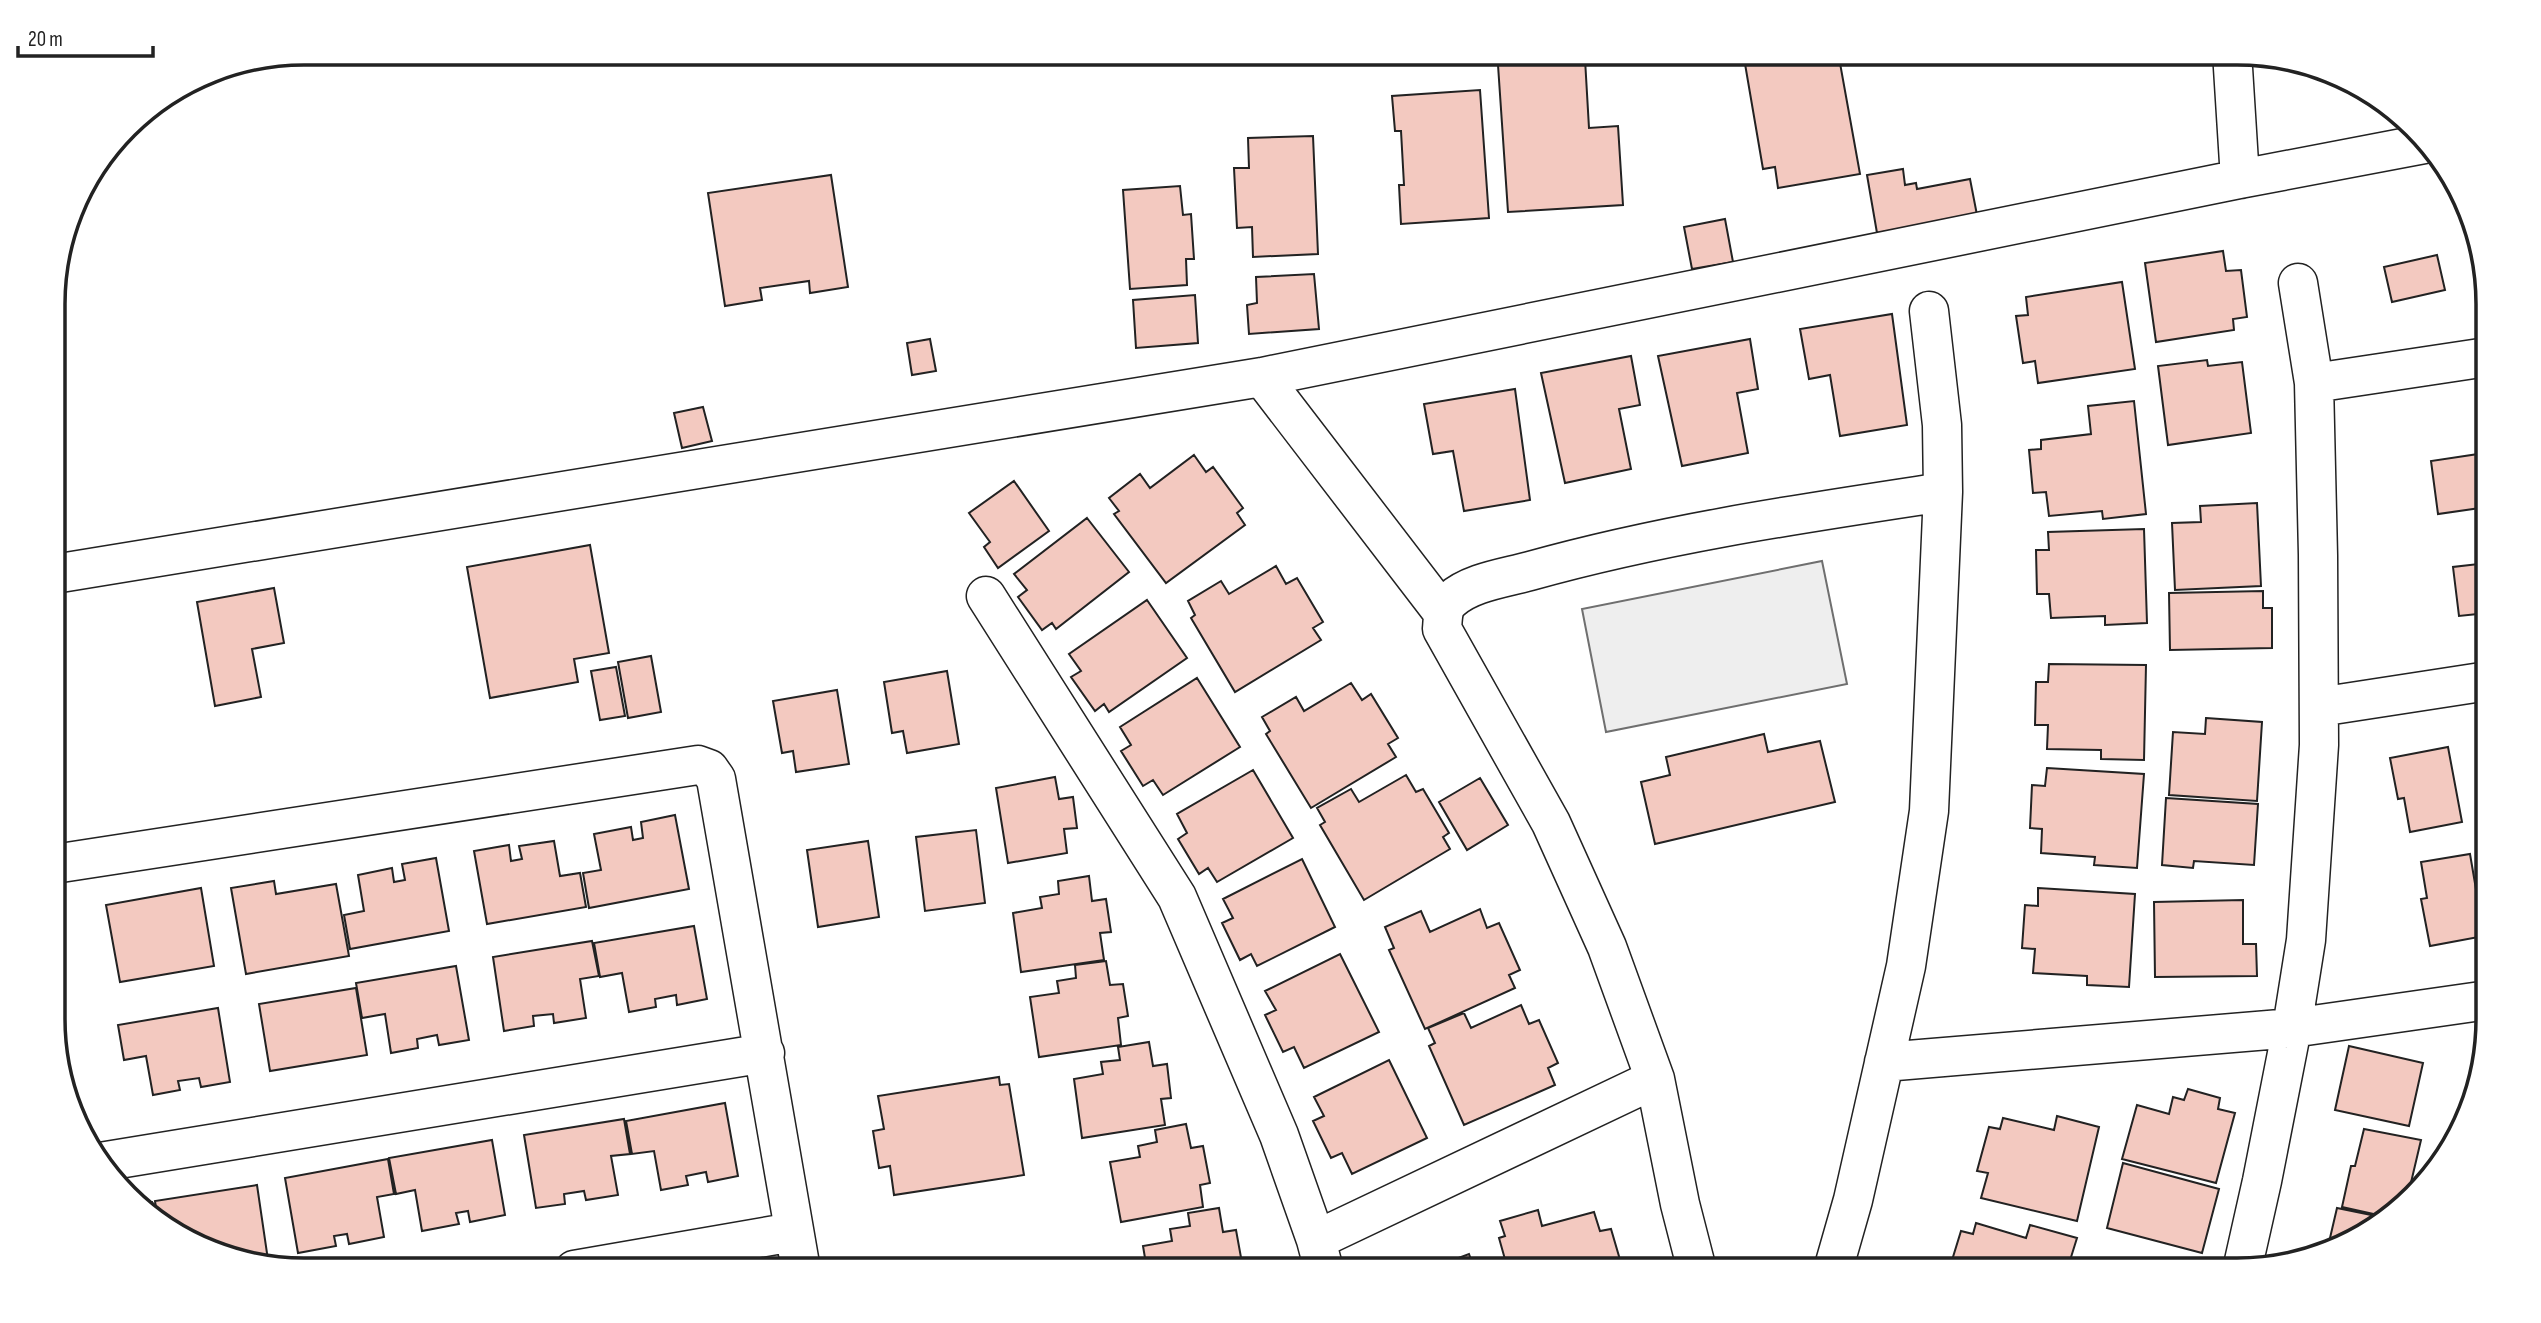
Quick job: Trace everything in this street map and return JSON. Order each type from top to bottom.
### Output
[{"type":"street","points":[[2233,65],[2241,179]]},
{"type":"street","points":[[65,572],[1262,377],[2416,145]]},
{"type":"street","points":[[2245,1258],[2292,1028],[2306,940],[2319,745],[2314,383],[2298,283]]},
{"type":"street","points":[[1836,1258],[1853,1200],[1906,966],[1929,811],[1943,492],[1942,425],[1929,311]]},
{"type":"street","points":[[2314,383],[2476,359]]},
{"type":"street","points":[[1262,377],[1443,612]]},
{"type":"street","points":[[1693,1258],[1655,1079],[1607,947],[1551,823],[1442,629],[1443,612],[1449,601],[1469,588],[1594,553],[1766,519],[1943,492]]},
{"type":"street","points":[[986,596],[1177,897],[1279,1135],[1320,1255],[1655,1079]]},
{"type":"street","points":[[2319,707],[2476,683]]},
{"type":"street","points":[[65,862],[698,765],[709,769],[716,779],[798,1258]]},
{"type":"street","points":[[1884,1062],[2292,1028],[2476,1002]]},
{"type":"street","points":[[111,1160],[765,1053]]},
{"type":"street","points":[[643,1258],[793,1232]]},
{"type":"shaded area","points":[[1822,561],[1847,684],[1606,732],[1582,609]]},
{"type":"building","points":[[1498,65],[1585,65],[1589,128],[1618,126],[1623,205],[1508,212]]},
{"type":"building","points":[[1745,65],[1840,65],[1860,174],[1778,188],[1775,167],[1763,169]]},
{"type":"building","points":[[1480,90],[1489,218],[1401,224],[1399,185],[1404,185],[1401,131],[1395,131],[1392,96]]},
{"type":"building","points":[[1313,136],[1318,254],[1253,257],[1252,227],[1237,228],[1234,168],[1249,168],[1248,138]]},
{"type":"building","points":[[1903,169],[1905,185],[1916,183],[1917,189],[1970,179],[1977,215],[1877,233],[1867,175]]},
{"type":"building","points":[[831,175],[848,287],[810,293],[809,281],[760,288],[762,300],[725,306],[708,193]]},
{"type":"building","points":[[1180,186],[1183,215],[1191,214],[1194,259],[1186,259],[1187,285],[1130,289],[1123,190]]},
{"type":"building","points":[[1725,219],[1733,262],[1692,269],[1684,227]]},
{"type":"building","points":[[2223,251],[2226,271],[2241,270],[2247,317],[2233,319],[2234,330],[2156,342],[2145,263]]},
{"type":"building","points":[[2437,255],[2445,290],[2392,302],[2384,267]]},
{"type":"building","points":[[1314,274],[1319,329],[1249,334],[1247,305],[1257,303],[1256,277]]},
{"type":"building","points":[[2122,282],[2135,369],[2038,383],[2035,361],[2023,363],[2016,316],[2028,315],[2026,297]]},
{"type":"building","points":[[1195,295],[1198,343],[1136,348],[1133,300]]},
{"type":"building","points":[[1892,314],[1907,425],[1840,436],[1830,375],[1809,379],[1800,329]]},
{"type":"building","points":[[930,339],[936,371],[912,375],[907,343]]},
{"type":"building","points":[[1750,339],[1758,389],[1737,393],[1748,453],[1682,466],[1658,356]]},
{"type":"building","points":[[1631,356],[1640,405],[1619,409],[1631,469],[1565,483],[1541,373]]},
{"type":"building","points":[[2207,360],[2208,366],[2242,362],[2251,433],[2168,445],[2158,366]]},
{"type":"building","points":[[1515,389],[1530,500],[1464,511],[1453,451],[1433,454],[1424,404]]},
{"type":"building","points":[[2134,401],[2146,514],[2103,519],[2102,511],[2049,516],[2046,492],[2033,493],[2029,450],[2041,449],[2041,440],[2091,434],[2088,406]]},
{"type":"building","points":[[703,407],[712,441],[682,448],[674,413]]},
{"type":"building","points":[[2476,454],[2476,509],[2438,514],[2431,461]]},
{"type":"building","points":[[1194,455],[1206,472],[1213,467],[1243,508],[1237,513],[1245,525],[1166,583],[1114,514],[1119,511],[1109,498],[1140,474],[1150,488]]},
{"type":"building","points":[[1014,481],[1049,531],[998,568],[984,547],[990,542],[969,513]]},
{"type":"building","points":[[2257,503],[2261,586],[2175,590],[2172,523],[2201,522],[2200,506]]},
{"type":"building","points":[[1087,518],[1129,572],[1056,629],[1052,623],[1042,630],[1018,597],[1027,590],[1014,574]]},
{"type":"building","points":[[2144,529],[2147,623],[2105,625],[2105,616],[2051,618],[2049,594],[2037,594],[2036,550],[2049,550],[2048,532]]},
{"type":"building","points":[[590,545],[609,653],[574,659],[578,682],[490,698],[467,567]]},
{"type":"building","points":[[2476,564],[2476,614],[2459,616],[2453,567]]},
{"type":"building","points":[[1276,566],[1286,584],[1297,578],[1323,622],[1313,628],[1321,640],[1235,692],[1191,618],[1195,615],[1188,601],[1221,581],[1229,594]]},
{"type":"building","points":[[274,588],[284,643],[252,649],[261,697],[215,706],[197,602]]},
{"type":"building","points":[[2263,591],[2263,608],[2272,608],[2272,648],[2170,650],[2169,593]]},
{"type":"building","points":[[1147,600],[1187,658],[1109,712],[1104,704],[1095,711],[1071,677],[1081,671],[1069,654]]},
{"type":"building","points":[[651,656],[661,712],[628,718],[618,662]]},
{"type":"building","points":[[2049,664],[2146,665],[2144,760],[2101,759],[2101,750],[2047,749],[2048,725],[2035,725],[2036,682],[2048,682]]},
{"type":"building","points":[[616,667],[625,716],[600,720],[591,671]]},
{"type":"building","points":[[947,671],[959,744],[907,753],[903,731],[892,733],[884,682]]},
{"type":"building","points":[[1197,678],[1240,747],[1163,795],[1153,780],[1143,786],[1121,751],[1131,745],[1120,727]]},
{"type":"building","points":[[1351,683],[1362,700],[1371,694],[1398,738],[1388,744],[1396,757],[1311,808],[1266,734],[1270,731],[1262,717],[1296,697],[1304,711]]},
{"type":"building","points":[[837,690],[849,764],[796,772],[793,751],[782,753],[773,701]]},
{"type":"building","points":[[2206,718],[2262,722],[2257,801],[2169,795],[2173,732],[2205,734]]},
{"type":"building","points":[[1764,734],[1768,752],[1820,741],[1835,802],[1655,844],[1641,782],[1670,775],[1666,757]]},
{"type":"building","points":[[2448,747],[2462,822],[2410,832],[2404,798],[2398,799],[2390,758]]},
{"type":"building","points":[[2047,768],[2144,774],[2137,868],[2094,865],[2095,857],[2041,853],[2042,829],[2030,828],[2032,785],[2045,786]]},
{"type":"building","points":[[1253,770],[1293,838],[1217,882],[1208,868],[1199,874],[1178,839],[1187,833],[1177,814]]},
{"type":"building","points":[[1406,775],[1416,792],[1423,789],[1449,833],[1443,837],[1450,849],[1364,900],[1320,825],[1325,822],[1317,808],[1351,789],[1359,802]]},
{"type":"building","points":[[1055,777],[1059,799],[1073,797],[1077,828],[1064,829],[1067,853],[1008,863],[996,788]]},
{"type":"building","points":[[1480,778],[1508,825],[1467,850],[1439,802]]},
{"type":"building","points":[[2166,798],[2258,804],[2254,865],[2194,861],[2193,868],[2162,865]]},
{"type":"building","points":[[675,815],[689,889],[589,908],[583,873],[601,870],[594,834],[631,827],[633,840],[643,838],[641,822]]},
{"type":"building","points":[[976,830],[985,903],[925,911],[916,837]]},
{"type":"building","points":[[554,841],[560,876],[580,873],[586,907],[487,924],[474,851],[509,845],[511,861],[522,859],[519,846]]},
{"type":"building","points":[[868,841],[879,917],[818,927],[807,850]]},
{"type":"building","points":[[2470,854],[2476,889],[2476,937],[2430,946],[2421,899],[2427,898],[2421,862]]},
{"type":"building","points":[[436,858],[449,931],[350,949],[344,915],[364,911],[358,875],[392,868],[394,882],[405,880],[402,864]]},
{"type":"building","points":[[1302,859],[1335,927],[1257,966],[1251,954],[1240,960],[1222,923],[1233,918],[1223,899]]},
{"type":"building","points":[[1089,876],[1092,901],[1106,899],[1111,932],[1100,933],[1104,960],[1021,972],[1013,913],[1042,908],[1040,897],[1059,894],[1058,881]]},
{"type":"building","points":[[274,881],[276,894],[336,884],[349,956],[246,974],[231,888]]},
{"type":"building","points":[[201,888],[214,966],[120,982],[106,905]]},
{"type":"building","points":[[2038,888],[2135,894],[2129,987],[2087,985],[2087,976],[2033,973],[2035,949],[2022,948],[2025,905],[2038,906]]},
{"type":"building","points":[[2243,900],[2243,944],[2256,944],[2257,976],[2155,977],[2154,902]]},
{"type":"building","points":[[1480,909],[1487,928],[1499,923],[1520,970],[1509,975],[1515,988],[1425,1029],[1389,950],[1394,948],[1385,927],[1421,911],[1430,932]]},
{"type":"building","points":[[694,926],[707,999],[677,1005],[676,995],[655,999],[656,1007],[629,1012],[622,973],[600,977],[594,943]]},
{"type":"building","points":[[592,941],[599,976],[580,979],[586,1018],[554,1023],[553,1014],[533,1016],[534,1026],[504,1031],[493,957]]},
{"type":"building","points":[[1340,954],[1379,1032],[1304,1068],[1294,1047],[1283,1052],[1265,1015],[1276,1010],[1265,991]]},
{"type":"building","points":[[1106,961],[1110,985],[1123,984],[1128,1016],[1118,1018],[1121,1045],[1039,1057],[1030,997],[1059,993],[1057,981],[1076,978],[1075,965]]},
{"type":"building","points":[[456,966],[469,1040],[439,1045],[437,1035],[417,1039],[418,1048],[391,1053],[385,1014],[362,1018],[356,983]]},
{"type":"building","points":[[356,988],[367,1055],[270,1071],[259,1004]]},
{"type":"building","points":[[1521,1005],[1529,1024],[1539,1020],[1558,1063],[1548,1068],[1555,1085],[1464,1125],[1429,1046],[1435,1043],[1428,1028],[1464,1013],[1471,1028]]},
{"type":"building","points":[[218,1008],[230,1082],[201,1087],[199,1078],[178,1081],[180,1090],[153,1095],[146,1056],[124,1060],[118,1025]]},
{"type":"building","points":[[1149,1042],[1153,1066],[1167,1064],[1171,1098],[1161,1099],[1165,1125],[1082,1138],[1074,1079],[1103,1074],[1101,1062],[1120,1060],[1118,1047]]},
{"type":"building","points":[[2349,1046],[2423,1063],[2409,1126],[2335,1110]]},
{"type":"building","points":[[1389,1060],[1427,1138],[1352,1174],[1342,1153],[1331,1158],[1313,1121],[1324,1116],[1314,1097]]},
{"type":"building","points":[[999,1077],[1000,1085],[1009,1084],[1024,1175],[894,1195],[890,1166],[879,1168],[873,1131],[884,1129],[878,1096]]},
{"type":"building","points":[[2188,1089],[2220,1098],[2218,1109],[2235,1113],[2216,1183],[2122,1159],[2137,1105],[2169,1114],[2173,1097],[2184,1100]]},
{"type":"building","points":[[725,1103],[738,1176],[708,1182],[706,1172],[686,1176],[688,1185],[661,1190],[654,1151],[632,1154],[626,1121]]},
{"type":"building","points":[[2057,1116],[2099,1127],[2077,1221],[1981,1198],[1988,1173],[1977,1171],[1989,1127],[2000,1129],[2003,1118],[2054,1130]]},
{"type":"building","points":[[624,1119],[630,1154],[611,1156],[618,1195],[586,1200],[584,1191],[564,1194],[565,1204],[536,1208],[524,1135]]},
{"type":"building","points":[[1186,1124],[1191,1148],[1203,1146],[1210,1183],[1200,1185],[1203,1207],[1121,1222],[1110,1162],[1140,1157],[1138,1146],[1157,1142],[1155,1130]]},
{"type":"building","points":[[2364,1129],[2421,1140],[2411,1183],[2375,1214],[2342,1207],[2351,1166],[2355,1166]]},
{"type":"building","points":[[492,1140],[505,1215],[470,1222],[468,1211],[456,1213],[459,1224],[422,1231],[415,1190],[396,1194],[389,1158]]},
{"type":"building","points":[[388,1159],[394,1194],[377,1197],[384,1237],[349,1244],[347,1234],[334,1236],[336,1246],[298,1253],[285,1178]]},
{"type":"building","points":[[2123,1163],[2219,1189],[2202,1253],[2107,1228]]},
{"type":"building","points":[[257,1185],[267,1255],[227,1246],[198,1234],[158,1209],[155,1201]]},
{"type":"building","points":[[1219,1208],[1223,1232],[1236,1230],[1241,1258],[1145,1258],[1143,1246],[1172,1241],[1170,1229],[1190,1226],[1188,1213]]},
{"type":"building","points":[[2337,1208],[2373,1215],[2343,1234],[2330,1238]]},
{"type":"building","points":[[1538,1210],[1542,1226],[1594,1212],[1600,1231],[1611,1229],[1619,1258],[1505,1258],[1499,1238],[1505,1236],[1500,1221]]},
{"type":"building","points":[[1976,1223],[2026,1238],[2030,1225],[2077,1238],[2071,1258],[1953,1258],[1961,1231],[1973,1234]]}]
